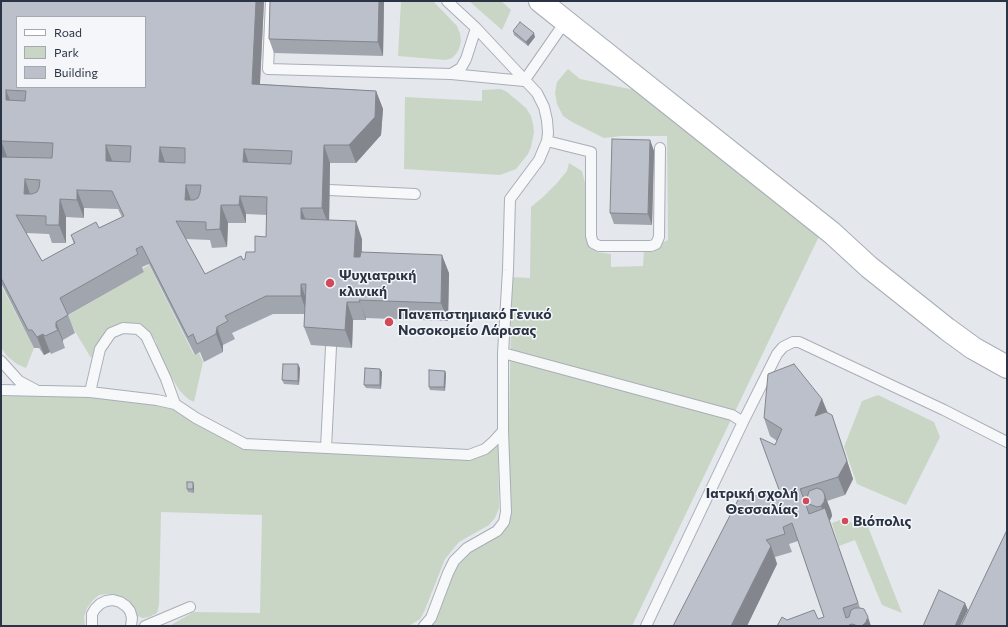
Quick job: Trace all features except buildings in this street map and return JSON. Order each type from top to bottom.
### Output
[{"type":"street","points":[[540,1],[832,233],[870,267],[947,329],[973,348],[1007,368]]},
{"type":"lane","points":[[271,1],[268,69],[451,74],[524,81]]},
{"type":"lane","points":[[424,626],[432,618],[448,573],[454,561],[468,548],[497,531],[504,522],[506,512],[503,431],[503,353],[508,270],[510,200],[539,160],[547,141],[547,120],[544,107],[537,93],[524,81],[476,28],[447,1]]},
{"type":"lane","points":[[524,81],[565,22]]},
{"type":"lane","points":[[451,74],[461,68],[466,59],[476,28]]},
{"type":"lane","points":[[547,141],[591,152],[591,236],[593,243],[599,246],[651,246],[656,244],[659,237],[660,148]]},
{"type":"lane","points":[[329,190],[415,194]]},
{"type":"lane","points":[[90,392],[100,349],[111,333],[123,328],[138,330],[146,336],[166,379],[175,404]]},
{"type":"lane","points":[[646,626],[743,422],[777,354],[783,347],[793,342],[799,342],[944,410],[1007,442]]},
{"type":"lane","points":[[326,448],[331,347]]},
{"type":"lane","points":[[503,353],[732,415],[743,422]]},
{"type":"lane","points":[[1,361],[19,381],[38,392]]},
{"type":"lane","points":[[1,390],[90,392],[157,400],[175,404],[196,418],[245,444],[469,455],[485,449],[503,431]]},
{"type":"lane","points":[[92,626],[92,614],[95,609],[106,601],[113,600],[120,602],[130,611],[132,618],[131,626]]},
{"type":"lane","points":[[146,626],[190,607]]},
{"type":"green space","points":[[401,1],[433,1],[457,26],[461,41],[459,49],[452,58],[446,60],[398,56]]},
{"type":"green space","points":[[469,1],[501,1],[511,10],[502,30]]},
{"type":"green space","points":[[568,69],[580,79],[650,93],[823,228],[632,626],[421,626],[455,560],[496,530],[507,513],[512,277],[530,278],[531,207],[557,183],[567,171],[569,163],[582,171],[585,183],[587,226],[592,246],[597,252],[611,254],[611,267],[643,266],[644,250],[668,240],[667,136],[621,136],[604,138],[563,116],[557,104],[555,93],[557,82]]},
{"type":"green space","points":[[501,89],[507,92],[526,108],[531,116],[533,124],[534,132],[531,147],[528,154],[516,169],[500,175],[404,169],[405,97],[482,101],[482,90]]},
{"type":"green space","points":[[149,265],[194,355],[199,353],[203,362],[194,402],[188,399],[180,391],[162,362],[157,350],[156,341],[147,330],[131,323],[122,324],[91,358],[67,316],[144,272],[143,268]]},
{"type":"green space","points":[[1,285],[34,348],[26,368],[17,364],[8,357],[1,348]]},
{"type":"green space","points":[[1,391],[159,396],[235,437],[419,456],[468,459],[498,440],[499,508],[495,518],[489,525],[459,542],[445,559],[424,612],[420,619],[409,626],[169,626],[194,612],[260,613],[262,515],[161,512],[159,605],[157,613],[143,618],[135,615],[127,601],[116,595],[106,594],[99,595],[87,608],[84,617],[85,626],[1,626]]},
{"type":"green space","points":[[878,395],[934,422],[940,437],[906,505],[857,484],[844,447],[862,401]]},
{"type":"green space","points":[[848,517],[851,523],[865,519],[902,613],[882,605],[855,540],[839,546],[832,523]]},
{"type":"place","name":"Ψυχιατρική κλινική","points":[[330,283]]},
{"type":"place","name":"Πανεπιστημιακό Γενικό Νοσοκομείο Λάρισας","points":[[389,322]]},
{"type":"place","name":"Ιατρική σχολή Θεσσαλίας","points":[[806,501]]},
{"type":"place","name":"Βιόπολις","points":[[845,521]]}]
